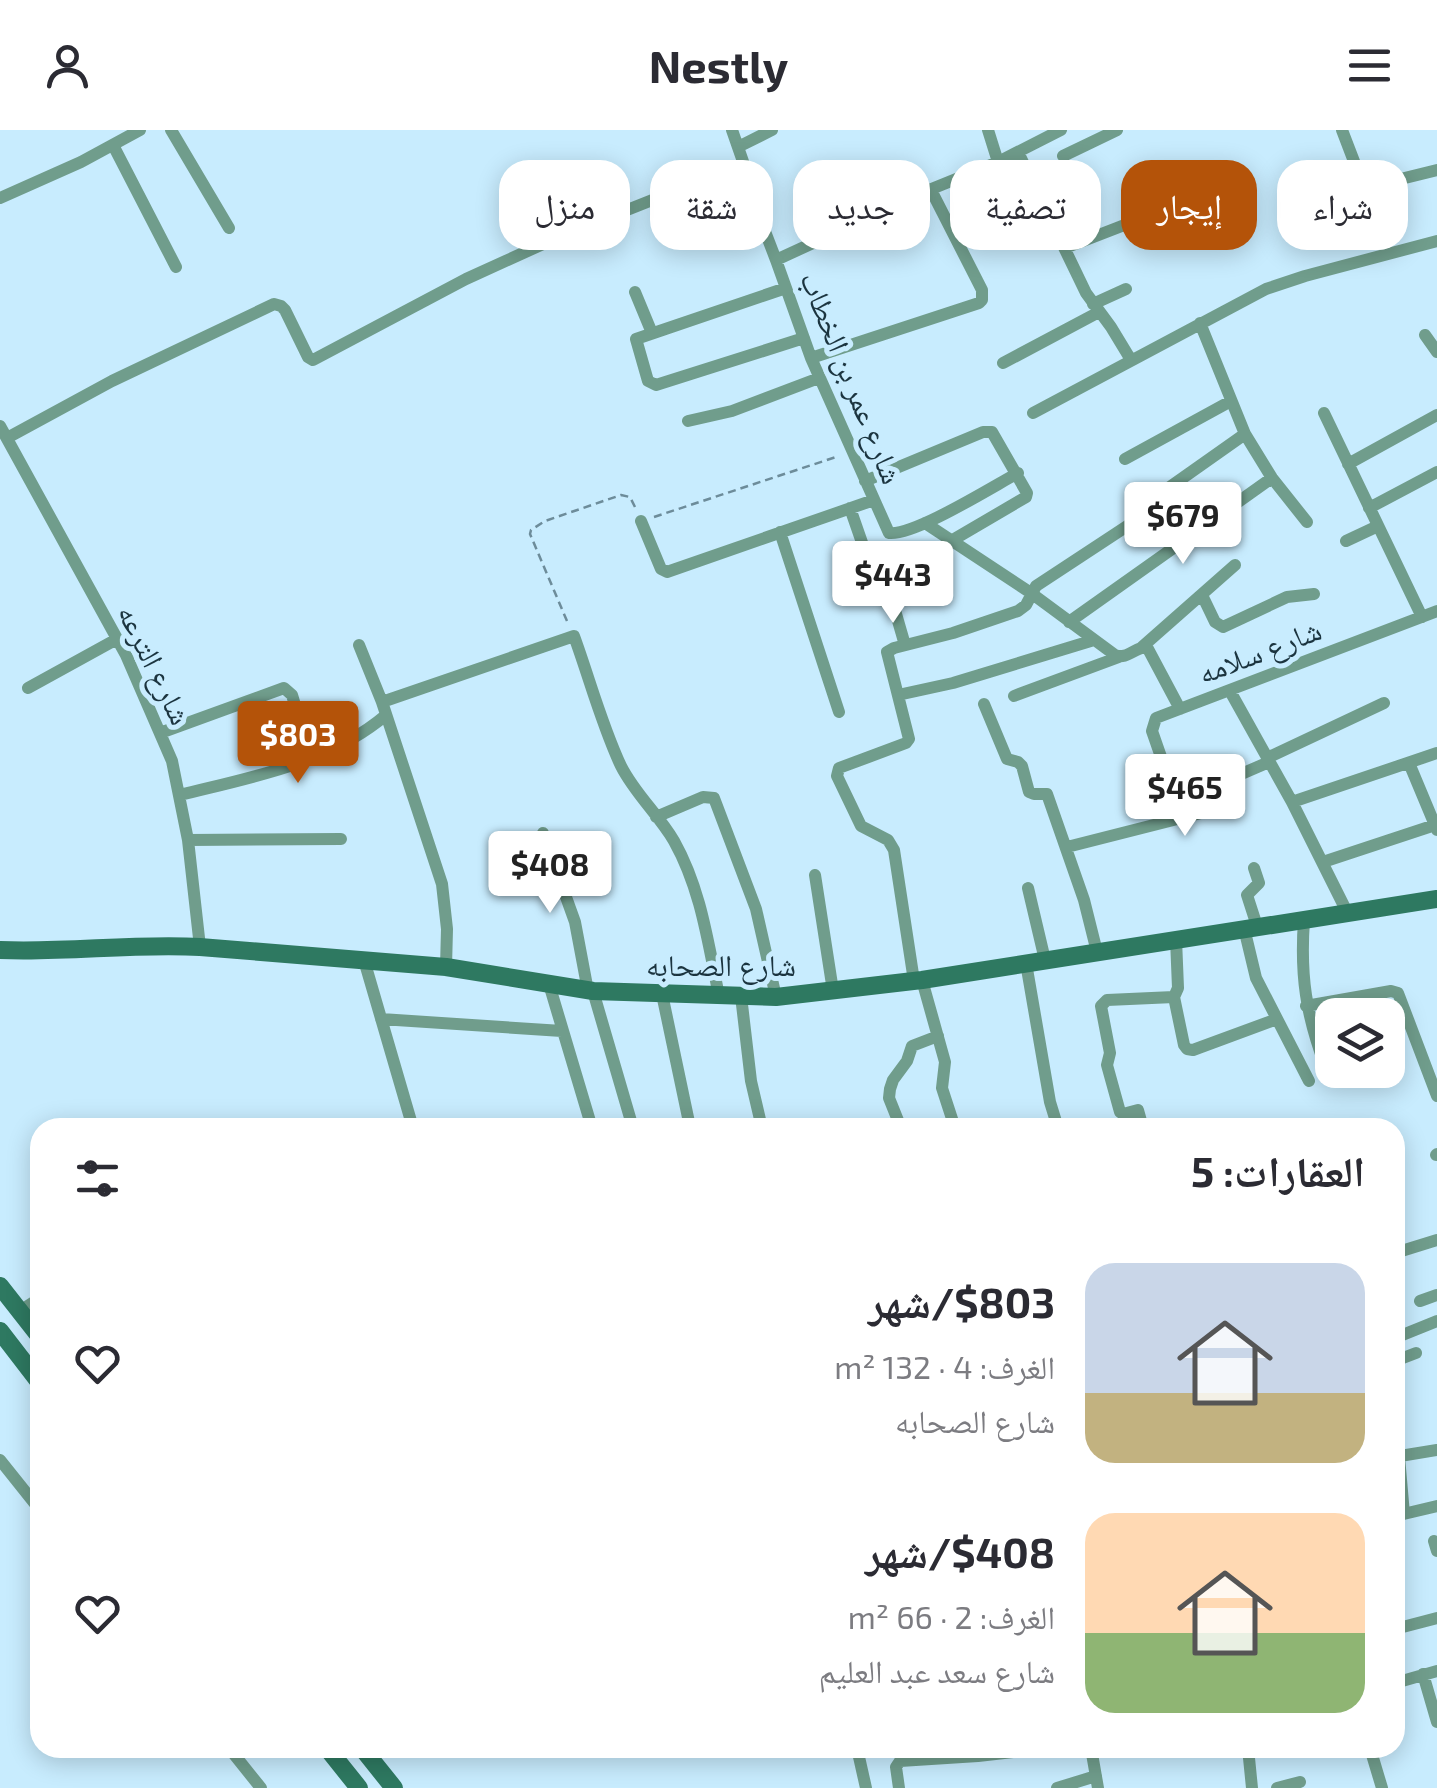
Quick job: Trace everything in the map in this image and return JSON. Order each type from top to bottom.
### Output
[{"type":"street","points":[[0,198],[52,177],[140,130]]},
{"type":"street","points":[[171,130],[230,228]]},
{"type":"street","name":"شارع عمر بن الخطاب","points":[[732,130],[743,160]]},
{"type":"street","points":[[738,147],[772,130]]},
{"type":"street","points":[[988,130],[997,160]]},
{"type":"street","points":[[1002,160],[1061,130]]},
{"type":"street","points":[[1063,156],[1117,130]]},
{"type":"street","points":[[1342,130],[1353,160]]},
{"type":"street","points":[[113,145],[176,266]]},
{"type":"street","points":[[1018,152],[1022,160]]},
{"type":"street","points":[[1408,177],[1437,170]]},
{"type":"street","points":[[776,260],[950,182]]},
{"type":"street","points":[[810,358],[982,300],[982,290],[931,190]]},
{"type":"street","points":[[3,432],[274,304],[284,310],[310,360],[316,359],[466,279],[650,201]]},
{"type":"street","points":[[1033,413],[1266,289],[1437,242]]},
{"type":"street","name":"شارع عمر بن الخطاب","points":[[772,250],[810,358],[888,531],[900,533],[925,523]]},
{"type":"street","points":[[1066,250],[1096,308],[1131,360]]},
{"type":"street","points":[[786,288],[638,338],[636,343],[648,381],[656,385],[804,338]]},
{"type":"street","points":[[1003,363],[1126,288]]},
{"type":"street","points":[[634,292],[652,333]]},
{"type":"street","points":[[1200,324],[1244,434],[1307,522]]},
{"type":"street","points":[[1425,335],[1437,352]]},
{"type":"street","points":[[688,421],[732,411],[819,378]]},
{"type":"street","points":[[1125,459],[1230,401]]},
{"type":"street","points":[[1324,414],[1422,617]]},
{"type":"street","points":[[1348,464],[1437,415]]},
{"type":"street","points":[[865,480],[988,430],[996,435],[1027,490],[1026,497],[951,541]]},
{"type":"street","name":"شارع الترعه","points":[[3,432],[117,639],[172,761],[188,840],[200,947]]},
{"type":"street","points":[[952,1118],[942,1088],[946,1062],[918,980],[894,850],[888,840],[861,826],[837,771],[908,741],[890,649],[1018,611],[1036,586],[1151,510],[1160,494],[1244,434]]},
{"type":"street","points":[[1370,508],[1437,472]]},
{"type":"street","points":[[1018,473],[925,523],[1119,657]]},
{"type":"street","points":[[1070,622],[1272,478]]},
{"type":"street","points":[[641,521],[662,569],[667,572],[874,500]]},
{"type":"street","points":[[850,508],[882,600],[894,606],[905,645]]},
{"type":"street","points":[[1346,541],[1378,526]]},
{"type":"street","points":[[780,532],[839,712]]},
{"type":"street","points":[[1014,696],[1142,647],[1235,565]]},
{"type":"street","points":[[1202,595],[1215,622],[1223,628],[1287,597],[1314,594]]},
{"type":"street","name":"شارع سلامه","points":[[1166,774],[1152,731],[1156,718],[1437,611]]},
{"type":"street","points":[[180,795],[312,759],[350,742],[384,709],[574,636],[620,764],[673,840],[698,897],[719,996]]},
{"type":"street","points":[[28,688],[117,639]]},
{"type":"street","points":[[898,696],[1094,640]]},
{"type":"street","points":[[360,645],[442,884],[448,930],[446,966]]},
{"type":"street","points":[[1142,647],[1149,648],[1180,709]]},
{"type":"street","points":[[160,732],[284,688],[292,694],[312,759]]},
{"type":"street","points":[[1230,691],[1348,914]]},
{"type":"street","points":[[1067,847],[1201,813],[1206,809],[1204,795],[1209,788],[1384,703]]},
{"type":"street","points":[[984,704],[1007,758],[1022,766],[1029,792],[1047,794],[1084,900],[1097,952]]},
{"type":"street","points":[[1292,802],[1437,754]]},
{"type":"street","points":[[1322,862],[1436,827],[1409,762]]},
{"type":"street","points":[[656,817],[703,797],[714,798],[756,909],[776,996]]},
{"type":"street","points":[[543,833],[575,922],[590,991],[630,1118]]},
{"type":"street","points":[[188,840],[341,839]]},
{"type":"street","points":[[1254,868],[1259,884],[1247,895],[1256,978],[1309,1080]]},
{"type":"street","points":[[815,875],[832,991]]},
{"type":"street","points":[[1028,888],[1050,1102],[1055,1118]]},
{"type":"street","name":"شارع الصحابه","points":[[0,950],[200,947],[446,966],[590,991],[776,996],[918,980],[1437,899]]},
{"type":"street","points":[[1304,920],[1301,959],[1306,1006],[1315,1040]]},
{"type":"street","points":[[1176,939],[1178,988],[1174,997],[1184,1046],[1190,1050],[1277,1019]]},
{"type":"street","points":[[364,960],[409,1118]]},
{"type":"street","points":[[549,984],[589,1118]]},
{"type":"street","points":[[1306,1006],[1398,992],[1437,1096]]},
{"type":"street","points":[[662,994],[688,1118]]},
{"type":"street","points":[[741,996],[760,1118]]},
{"type":"street","points":[[1140,1118],[1138,1110],[1120,1112],[1107,1064],[1110,1053],[1102,1006],[1107,1000],[1174,997]]},
{"type":"street","points":[[381,1019],[562,1031]]},
{"type":"street","points":[[897,1118],[889,1098],[893,1080],[912,1046],[938,1036]]},
{"type":"street","points":[[1405,1250],[1437,1240]]},
{"type":"street","points":[[0,1286],[30,1324]]},
{"type":"street","points":[[1420,1301],[1437,1295]]},
{"type":"street","points":[[20,1312],[30,1305]]},
{"type":"street","points":[[1405,1334],[1437,1322]]},
{"type":"street","points":[[0,1331],[30,1371]]},
{"type":"street","points":[[1405,1357],[1416,1353]]},
{"type":"street","points":[[1405,1455],[1437,1450]]},
{"type":"street","points":[[0,1460],[30,1498]]},
{"type":"street","points":[[1405,1514],[1437,1506]]},
{"type":"street","points":[[1405,1626],[1437,1618]]},
{"type":"street","points":[[1405,1679],[1430,1672],[1437,1722]]},
{"type":"street","points":[[237,1758],[261,1788]]},
{"type":"street","points":[[335,1758],[359,1788]]},
{"type":"street","points":[[370,1758],[394,1788]]},
{"type":"street","points":[[858,1758],[866,1788]]},
{"type":"street","points":[[899,1788],[897,1764],[924,1758]]},
{"type":"street","points":[[1249,1758],[1252,1788]]},
{"type":"street","points":[[1373,1758],[1382,1788]]},
{"type":"street","points":[[1057,1788],[1097,1782]]},
{"type":"street","points":[[1277,1788],[1300,1782]]}]
